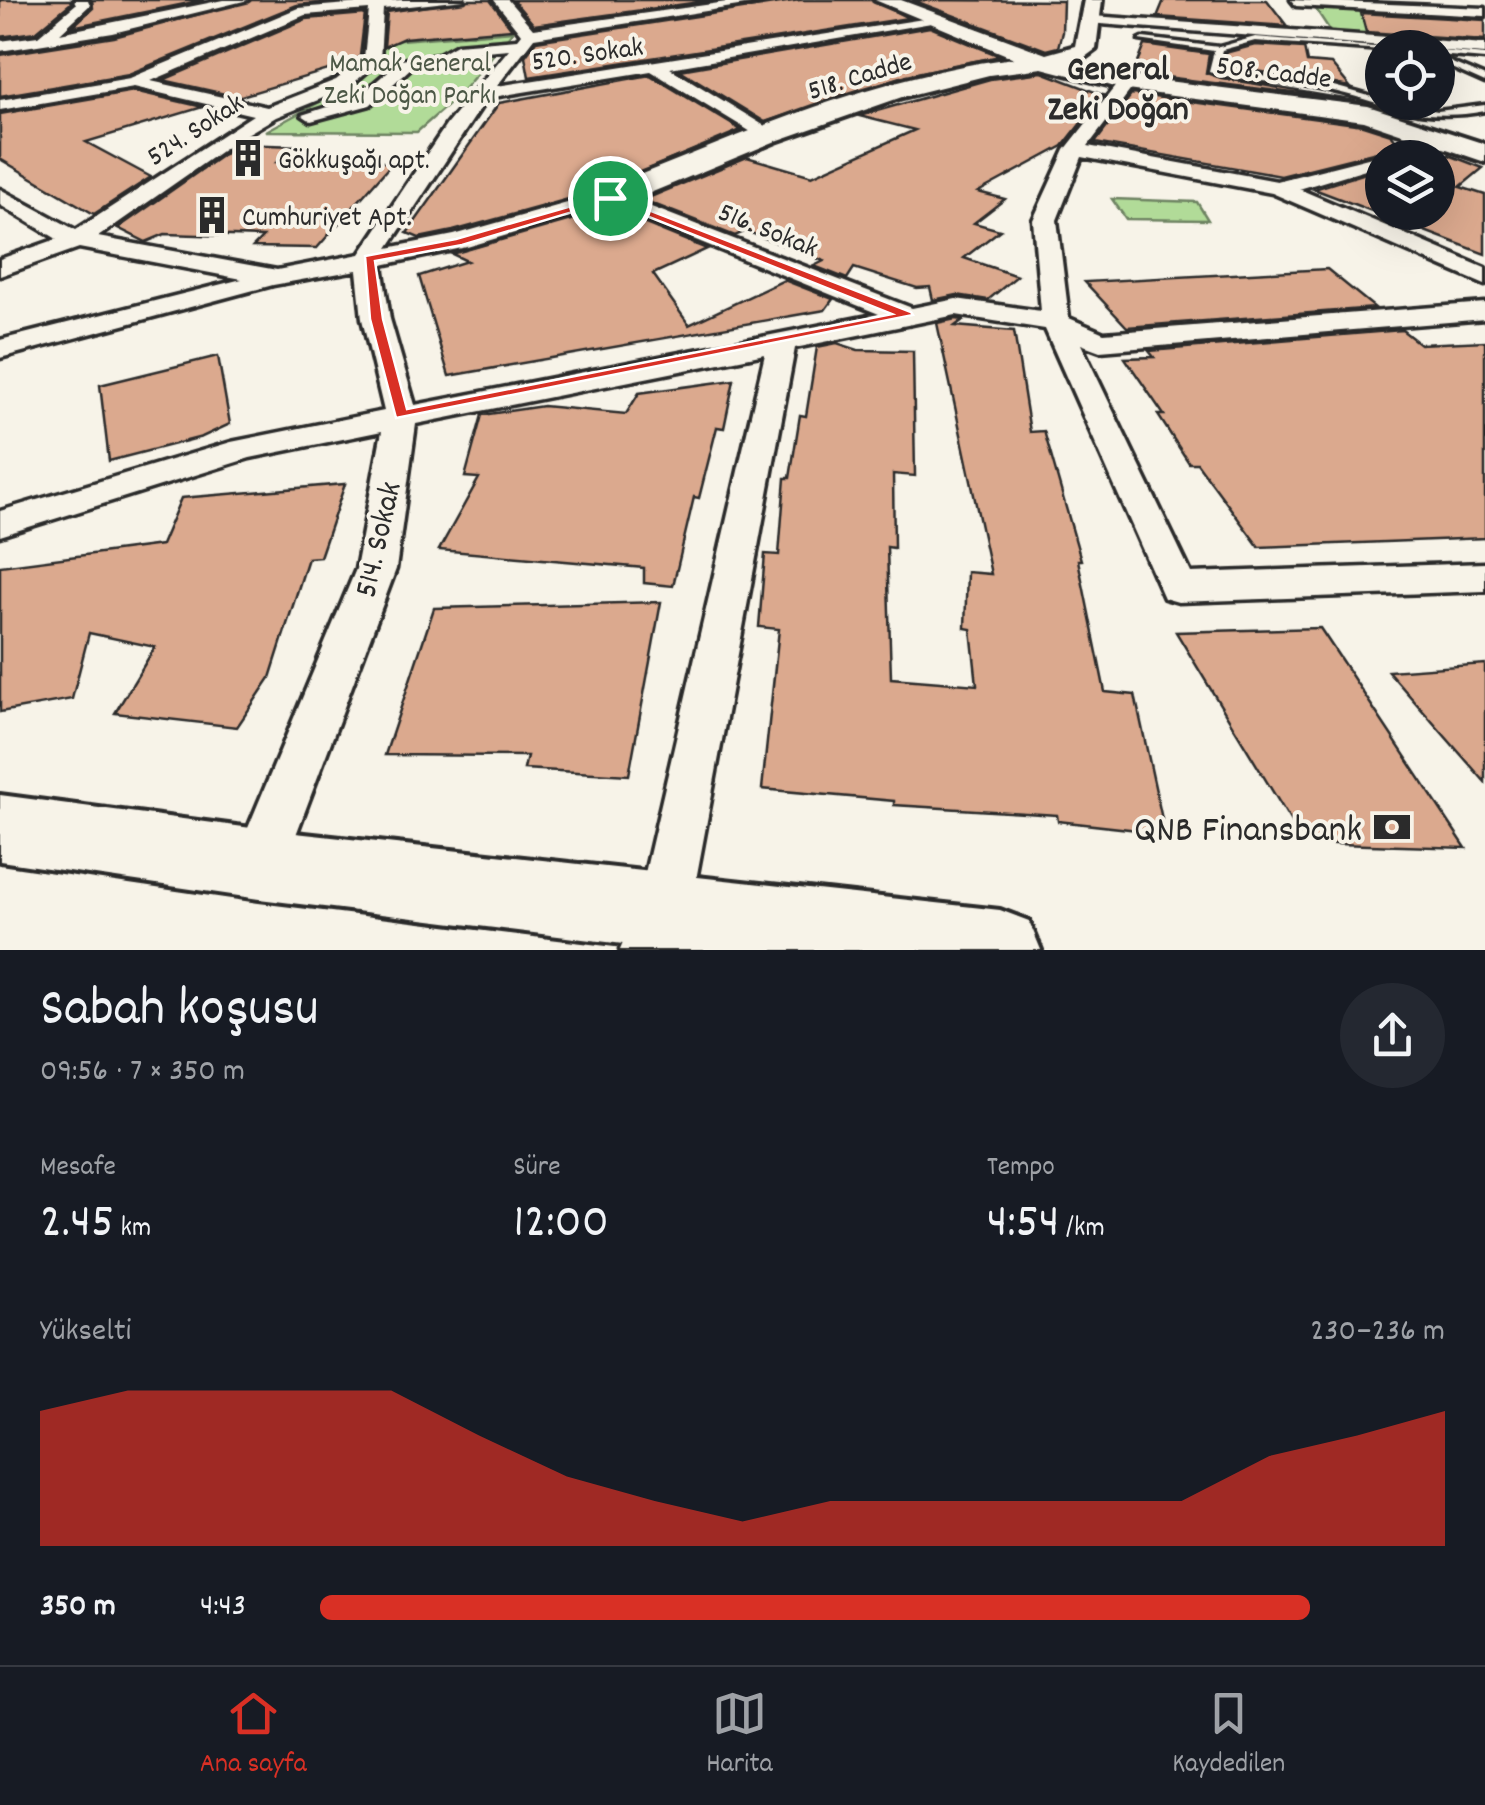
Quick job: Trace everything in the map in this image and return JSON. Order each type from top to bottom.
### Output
[{"type":"street","points":[[0,62],[38,43],[74,16],[83,5],[81,0]]},
{"type":"street","points":[[0,46],[38,43],[240,0]]},
{"type":"street","points":[[0,105],[134,82],[304,11],[458,0]]},
{"type":"street","points":[[501,0],[526,39]]},
{"type":"street","points":[[134,82],[264,115],[318,115],[364,101],[408,63],[443,58],[457,49],[770,0]]},
{"type":"street","name":"508. Cadde","points":[[884,0],[1048,63],[1127,84],[1340,100],[1448,140]]},
{"type":"street","points":[[1295,1],[1485,12]]},
{"type":"street","points":[[1295,1],[1322,36]]},
{"type":"street","name":"524. Sokak","points":[[0,268],[77,240],[264,115],[342,84],[372,60],[376,7]]},
{"type":"street","points":[[1093,10],[1485,53]]},
{"type":"street","name":"518. Cadde","points":[[610,198],[766,135],[893,92],[989,68],[1048,63],[1085,49],[1093,10]]},
{"type":"street","name":"520. Sokak","points":[[483,92],[936,20]]},
{"type":"street","points":[[369,259],[454,128],[526,39]]},
{"type":"street","points":[[656,67],[766,135]]},
{"type":"street","points":[[1127,84],[1075,150],[1046,220],[1056,322],[1178,588],[1485,577]]},
{"type":"street","name":"508. Cadde","points":[[1455,142],[1485,153]]},
{"type":"street","points":[[1075,150],[1278,188],[1485,277]]},
{"type":"street","points":[[1278,188],[1365,163]]},
{"type":"street","points":[[0,196],[77,240],[278,278]]},
{"type":"street","points":[[0,349],[278,278],[458,242],[610,198]]},
{"type":"street","name":"516. Sokak","points":[[610,198],[906,315]]},
{"type":"street","name":"514. Sokak","points":[[259,864],[376,569],[401,414],[376,319],[369,259]]},
{"type":"street","points":[[0,524],[242,449],[401,414],[956,307],[1056,322],[1100,342],[1485,311]]},
{"type":"street","points":[[655,931],[782,342]]},
{"type":"street","points":[[0,828],[259,864],[655,931],[1000,950]]},
{"type":"lane","points":[[1143,40],[1219,50],[1255,39],[1365,47]]},
{"type":"lane","points":[[1219,50],[1212,69],[1219,72],[1340,100],[1444,117],[1485,108]]},
{"type":"lane","points":[[1455,55],[1485,53]]},
{"type":"lane","points":[[1455,65],[1485,80]]},
{"type":"green space","points":[[1313,5],[1411,11],[1430,30],[1365,30],[1365,37],[1333,35]]},
{"type":"green space","name":"Mamak General Zeki Doğan Parkı","points":[[513,31],[459,95],[417,132],[266,131],[349,86],[388,41]]},
{"type":"green space","points":[[1112,199],[1197,202],[1208,220],[1126,219]]},
{"type":"building","points":[[0,0],[71,3],[36,32],[0,37]]},
{"type":"building","points":[[92,0],[204,0],[72,27],[93,8]]},
{"type":"building","points":[[252,0],[352,0],[297,5],[129,74],[0,96],[0,55],[114,37]]},
{"type":"building","points":[[490,0],[512,29],[404,38],[384,47],[387,12]]},
{"type":"building","points":[[513,0],[714,0],[534,25]]},
{"type":"building","points":[[800,0],[872,0],[908,18],[529,77],[525,56],[536,41]]},
{"type":"building","points":[[912,0],[1063,1],[1058,47],[1046,50]]},
{"type":"building","points":[[1164,0],[1267,0],[1287,26],[1157,17]]},
{"type":"building","points":[[1361,13],[1485,20],[1485,40],[1455,38],[1455,30],[1365,30]]},
{"type":"building","points":[[365,14],[360,56],[352,63],[238,97],[163,80],[306,19]]},
{"type":"building","points":[[930,27],[1000,56],[907,75],[765,122],[680,70]]},
{"type":"building","points":[[1145,45],[1209,54],[1206,73],[1221,78],[1356,101],[1134,73]]},
{"type":"building","points":[[1255,45],[1304,48],[1307,62],[1331,64],[1350,87],[1222,65],[1225,53]]},
{"type":"building","points":[[1042,72],[1103,95],[1063,146],[978,192],[1005,199],[974,223],[1000,230],[964,258],[1017,276],[988,300],[957,295],[933,300],[930,287],[917,288],[854,268],[847,279],[814,266],[824,261],[746,231],[735,236],[643,200],[747,157],[812,176],[915,130],[859,116],[990,79]]},
{"type":"building","points":[[650,75],[741,130],[594,192],[453,231],[419,238],[407,233],[499,103]]},
{"type":"building","points":[[134,91],[203,107],[86,142],[151,177],[94,214],[0,159],[0,114]]},
{"type":"building","points":[[1132,94],[1363,125],[1391,134],[1396,140],[1365,140],[1365,155],[1281,176],[1095,143]]},
{"type":"building","points":[[238,144],[297,146],[277,162],[393,162],[317,248],[253,247],[263,237],[165,234],[146,242],[118,228]]},
{"type":"building","points":[[1455,157],[1483,168],[1460,187],[1485,195],[1485,254],[1422,230],[1455,230]]},
{"type":"building","points":[[1365,173],[1365,208],[1314,189]]},
{"type":"building","points":[[609,209],[707,249],[653,274],[689,325],[784,280],[833,299],[825,310],[449,376],[419,276],[467,261],[452,254]]},
{"type":"building","points":[[1327,269],[1375,308],[1127,327],[1085,282]]},
{"type":"building","points":[[963,320],[955,326],[1014,331],[1030,432],[1044,431],[1081,560],[1105,692],[1135,695],[1165,833],[1058,821],[1057,815],[894,805],[894,801],[762,789],[779,629],[759,627],[765,554],[779,555],[785,478],[790,478],[800,415],[806,416],[817,347],[837,343],[858,350],[913,351],[915,476],[893,474],[894,548],[887,547],[891,678],[977,685],[971,629],[965,628],[967,572],[991,574],[937,323]]},
{"type":"building","points":[[1402,330],[1420,344],[1485,341],[1485,538],[1259,547],[1197,463],[1189,463],[1158,415],[1164,415],[1125,358],[1154,357],[1149,351]]},
{"type":"building","points":[[218,356],[230,424],[202,437],[109,461],[100,385]]},
{"type":"building","points":[[734,380],[724,428],[717,427],[699,498],[694,497],[673,586],[644,583],[644,568],[439,550],[479,478],[465,477],[482,415],[543,406],[626,414],[639,393]]},
{"type":"building","points":[[345,484],[320,557],[308,558],[270,678],[237,727],[115,713],[155,647],[89,633],[72,699],[0,712],[0,566],[161,545],[181,498]]},
{"type":"building","points":[[661,602],[629,775],[524,769],[527,756],[385,755],[434,608]]},
{"type":"building","points":[[1320,628],[1466,848],[1304,843],[1176,632]]},
{"type":"building","points":[[1485,664],[1485,782],[1388,671]]},
{"type":"place","name":"Gökkuşağı apt.","points":[[248,158]]},
{"type":"place","name":"Cumhuriyet Apt.","points":[[212,215]]},
{"type":"place","name":"QNB Finansbank","points":[[1392,827]]},
{"type":"district","name":"General Zeki Doğan","points":[[1118,87]]},
{"type":"route","points":[[610,198],[906,315],[401,414],[376,319],[369,259],[458,242],[610,198]]}]
